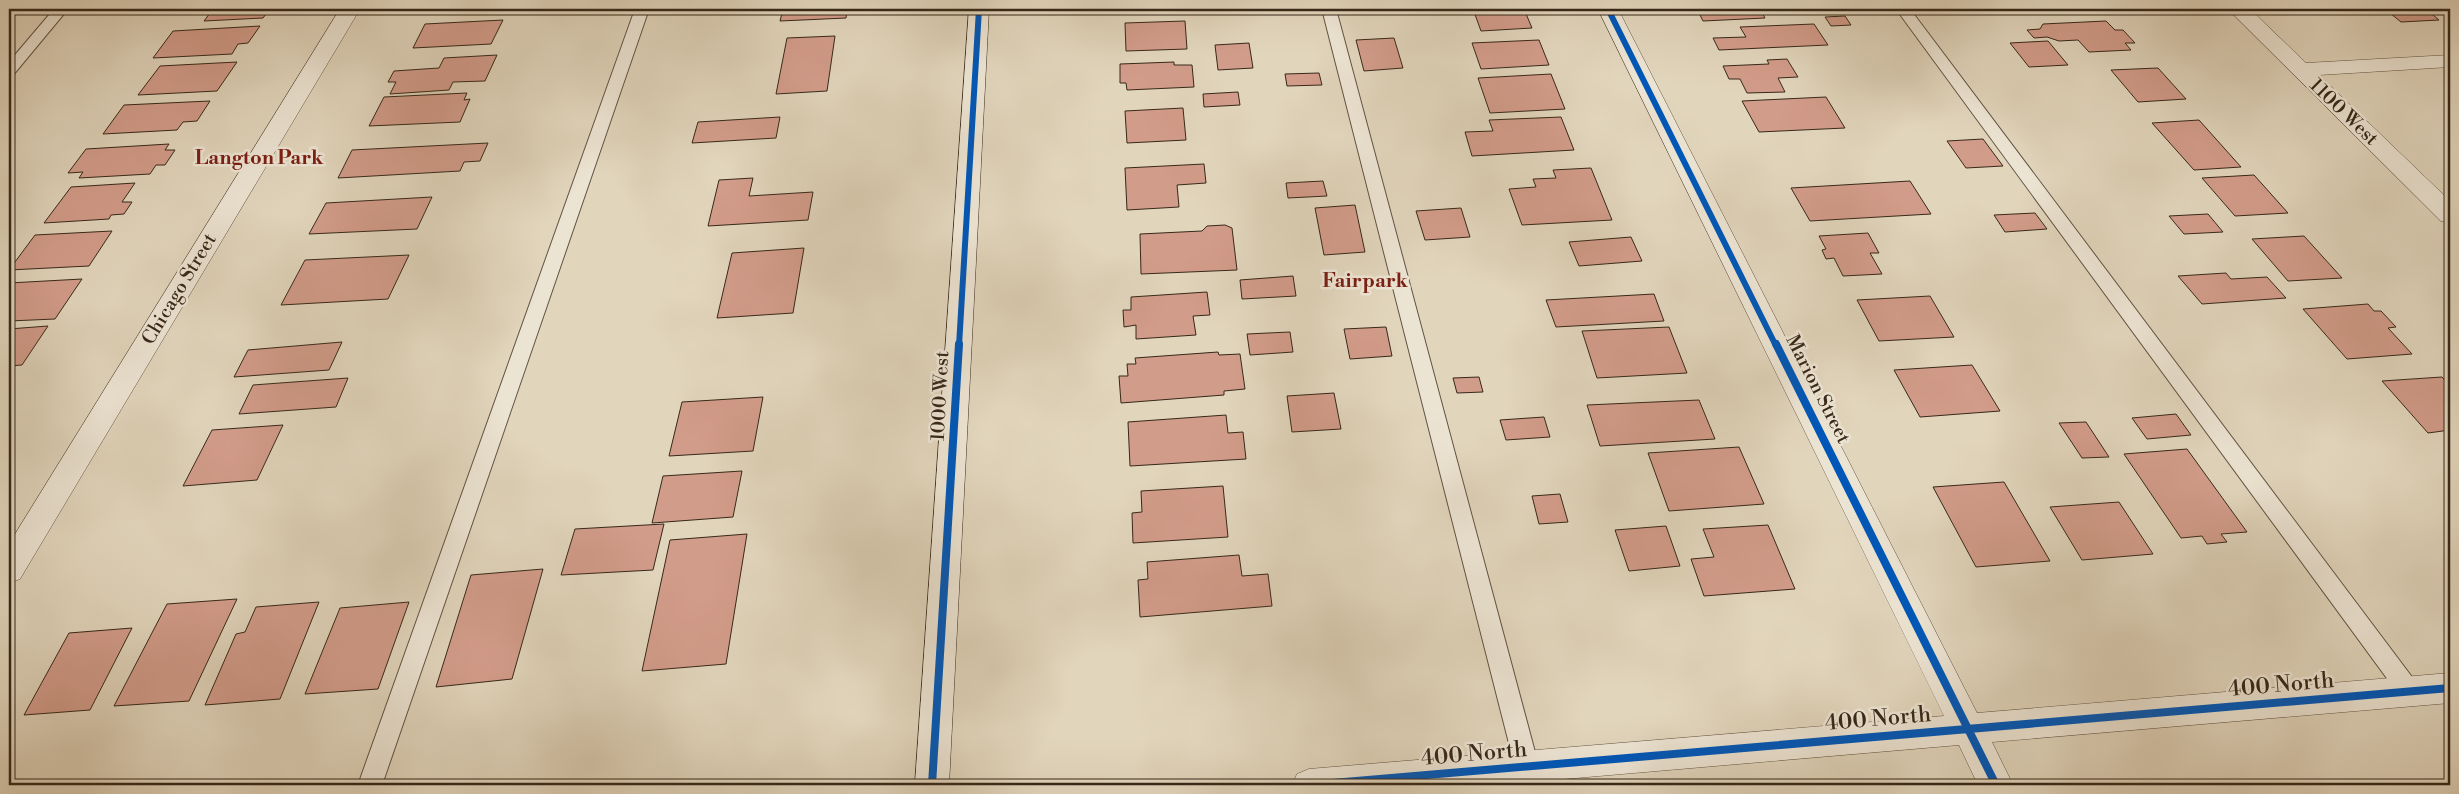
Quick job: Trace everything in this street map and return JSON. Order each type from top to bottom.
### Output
[{"type":"street","name":"Chicago Street","points":[[9,570],[350,9]]},
{"type":"street","name":"1000 West","points":[[932,785],[980,9]]},
{"type":"street","name":"Marion Street","points":[[1608,9],[1996,785]]},
{"type":"street","name":"1100 West","points":[[2238,9],[2450,215]]},
{"type":"street","points":[[2300,70],[2450,62]]},
{"type":"street","name":"400 North","points":[[1309,785],[2450,688]]},
{"type":"lane","points":[[9,70],[61,9]]},
{"type":"lane","points":[[370,785],[642,9]]},
{"type":"lane","points":[[1329,9],[1527,767]]},
{"type":"lane","points":[[1903,9],[2410,692]]},
{"type":"building","points":[[213,9],[270,9],[263,18],[204,21]]},
{"type":"building","points":[[783,9],[847,9],[846,18],[780,21]]},
{"type":"building","points":[[1473,9],[1524,9],[1532,28],[1481,31]]},
{"type":"building","points":[[1697,9],[1760,9],[1765,18],[1703,21]]},
{"type":"building","points":[[2385,9],[2426,9],[2439,20],[2401,22]]},
{"type":"building","points":[[1845,16],[1851,25],[1831,26],[1825,17]]},
{"type":"building","points":[[503,20],[491,44],[413,48],[425,24]]},
{"type":"building","points":[[1185,21],[1187,49],[1126,51],[1125,23]]},
{"type":"building","points":[[2106,21],[2115,30],[2123,30],[2135,43],[2125,43],[2131,50],[2089,52],[2078,40],[2059,41],[2047,37],[2034,38],[2027,30],[2040,29],[2043,24]]},
{"type":"building","points":[[1814,24],[1828,45],[1719,50],[1713,38],[1746,37],[1740,27]]},
{"type":"building","points":[[260,26],[248,43],[238,44],[232,54],[153,58],[173,31]]},
{"type":"building","points":[[835,36],[827,91],[776,94],[787,38]]},
{"type":"building","points":[[1394,38],[1403,68],[1364,71],[1356,40]]},
{"type":"building","points":[[1539,40],[1549,65],[1481,69],[1472,43]]},
{"type":"building","points":[[2048,41],[2068,65],[2029,67],[2010,43]]},
{"type":"building","points":[[1249,43],[1253,68],[1218,70],[1215,45]]},
{"type":"building","points":[[497,55],[485,81],[453,82],[449,90],[390,94],[396,82],[388,82],[394,71],[439,68],[444,58]]},
{"type":"building","points":[[1787,59],[1798,77],[1778,78],[1785,92],[1747,93],[1740,79],[1729,79],[1723,66],[1769,64],[1767,60]]},
{"type":"building","points":[[237,62],[217,91],[138,95],[160,66]]},
{"type":"building","points":[[1174,62],[1174,65],[1192,65],[1194,87],[1127,90],[1126,83],[1120,83],[1120,64]]},
{"type":"building","points":[[2158,68],[2186,99],[2138,102],[2111,70]]},
{"type":"building","points":[[1319,73],[1322,85],[1287,86],[1285,74]]},
{"type":"building","points":[[1551,74],[1565,109],[1490,113],[1478,78]]},
{"type":"building","points":[[1238,92],[1240,105],[1204,107],[1203,94]]},
{"type":"building","points":[[467,93],[464,100],[470,99],[460,122],[369,126],[384,97]]},
{"type":"building","points":[[1826,97],[1845,128],[1759,132],[1742,101]]},
{"type":"building","points":[[210,101],[197,121],[183,122],[177,130],[103,134],[124,105]]},
{"type":"building","points":[[1183,108],[1186,140],[1127,143],[1125,111]]},
{"type":"building","points":[[780,117],[776,138],[692,143],[698,122]]},
{"type":"building","points":[[1561,117],[1574,150],[1472,156],[1465,132],[1493,131],[1489,120]]},
{"type":"building","points":[[2199,120],[2241,167],[2194,170],[2152,123]]},
{"type":"building","points":[[1983,139],[2003,166],[1966,168],[1947,141]]},
{"type":"building","points":[[488,143],[480,161],[464,162],[460,171],[338,178],[352,150]]},
{"type":"building","points":[[169,144],[165,150],[175,150],[165,165],[156,165],[150,174],[79,178],[83,172],[68,173],[86,149]]},
{"type":"building","points":[[1204,164],[1206,183],[1177,185],[1179,207],[1127,210],[1125,168]]},
{"type":"building","points":[[1591,168],[1612,220],[1522,225],[1509,189],[1536,187],[1533,179],[1556,178],[1553,170]]},
{"type":"building","points":[[2254,175],[2288,213],[2235,216],[2202,178]]},
{"type":"building","points":[[753,178],[749,196],[813,192],[808,220],[708,226],[719,180]]},
{"type":"building","points":[[1323,181],[1327,196],[1288,198],[1286,183]]},
{"type":"building","points":[[1910,181],[1931,214],[1810,221],[1791,188]]},
{"type":"building","points":[[135,183],[122,202],[132,202],[124,214],[111,215],[109,219],[44,223],[71,187]]},
{"type":"building","points":[[432,197],[417,229],[309,234],[326,203]]},
{"type":"building","points":[[1355,205],[1365,252],[1324,255],[1315,208]]},
{"type":"building","points":[[1461,208],[1470,237],[1425,240],[1416,211]]},
{"type":"building","points":[[2035,213],[2047,229],[2005,232],[1994,215]]},
{"type":"building","points":[[2208,214],[2223,232],[2184,234],[2169,216]]},
{"type":"building","points":[[1225,225],[1232,228],[1237,270],[1141,274],[1140,234],[1202,231],[1207,226]]},
{"type":"building","points":[[112,231],[89,266],[9,270],[35,235]]},
{"type":"building","points":[[1868,233],[1879,253],[1870,253],[1882,274],[1843,276],[1834,258],[1826,259],[1822,250],[1826,249],[1819,236]]},
{"type":"building","points":[[2304,236],[2342,278],[2288,281],[2252,239]]},
{"type":"building","points":[[1631,237],[1642,261],[1579,266],[1569,242]]},
{"type":"building","points":[[804,248],[793,313],[717,318],[732,253]]},
{"type":"building","points":[[409,255],[388,299],[281,305],[305,260]]},
{"type":"building","points":[[2226,273],[2231,279],[2267,277],[2286,298],[2202,304],[2178,276]]},
{"type":"building","points":[[1293,276],[1296,296],[1242,299],[1240,280]]},
{"type":"building","points":[[82,279],[55,319],[9,321],[9,283]]},
{"type":"building","points":[[1207,292],[1210,315],[1193,316],[1196,335],[1136,339],[1136,325],[1124,327],[1123,310],[1131,310],[1131,297]]},
{"type":"building","points":[[1654,294],[1664,321],[1556,327],[1546,300]]},
{"type":"building","points":[[1930,296],[1954,337],[1879,341],[1857,300]]},
{"type":"building","points":[[2368,304],[2374,311],[2381,311],[2396,327],[2388,328],[2412,354],[2347,359],[2303,309]]},
{"type":"building","points":[[48,326],[22,365],[9,366],[9,329]]},
{"type":"building","points":[[1386,327],[1392,356],[1350,359],[1344,329]]},
{"type":"building","points":[[1669,327],[1687,373],[1597,378],[1582,331]]},
{"type":"building","points":[[1290,332],[1293,352],[1250,355],[1247,334]]},
{"type":"building","points":[[342,342],[329,370],[234,377],[248,350]]},
{"type":"building","points":[[1218,352],[1219,355],[1240,354],[1245,389],[1224,391],[1224,395],[1121,403],[1119,376],[1128,376],[1127,364],[1136,364],[1135,358]]},
{"type":"building","points":[[1972,365],[2000,411],[1920,417],[1894,370]]},
{"type":"building","points":[[1479,377],[1483,392],[1457,393],[1453,378]]},
{"type":"building","points":[[2442,377],[2450,386],[2450,430],[2428,433],[2382,381]]},
{"type":"building","points":[[348,378],[336,407],[239,414],[253,385]]},
{"type":"building","points":[[1334,393],[1341,429],[1292,432],[1287,396]]},
{"type":"building","points":[[763,397],[753,451],[669,456],[682,402]]},
{"type":"building","points":[[1699,400],[1715,439],[1600,446],[1587,405]]},
{"type":"building","points":[[2176,414],[2191,435],[2147,439],[2132,418]]},
{"type":"building","points":[[1226,415],[1228,433],[1243,432],[1246,459],[1130,466],[1128,422]]},
{"type":"building","points":[[1544,417],[1550,437],[1506,440],[1500,420]]},
{"type":"building","points":[[2086,422],[2109,457],[2082,458],[2059,423]]},
{"type":"building","points":[[283,425],[257,480],[183,486],[212,430]]},
{"type":"building","points":[[1739,447],[1764,504],[1669,511],[1648,453]]},
{"type":"building","points":[[2187,449],[2247,532],[2221,534],[2227,542],[2207,544],[2202,536],[2181,538],[2124,454]]},
{"type":"building","points":[[742,471],[733,517],[652,523],[663,476]]},
{"type":"building","points":[[2004,482],[2050,561],[1976,567],[1933,487]]},
{"type":"building","points":[[1223,486],[1228,537],[1133,543],[1132,513],[1142,512],[1141,491]]},
{"type":"building","points":[[1560,494],[1568,522],[1539,524],[1532,496]]},
{"type":"building","points":[[2119,502],[2153,554],[2082,560],[2050,507]]},
{"type":"building","points":[[664,524],[653,570],[561,575],[575,529]]},
{"type":"building","points":[[1768,525],[1795,589],[1704,596],[1691,559],[1714,557],[1703,529]]},
{"type":"building","points":[[1666,526],[1680,566],[1629,571],[1615,530]]},
{"type":"building","points":[[747,534],[726,664],[642,671],[670,540]]},
{"type":"building","points":[[1239,555],[1242,576],[1268,574],[1272,606],[1140,617],[1138,580],[1148,579],[1147,562]]},
{"type":"building","points":[[543,569],[512,679],[436,687],[471,575]]},
{"type":"building","points":[[237,599],[189,701],[114,706],[167,604]]},
{"type":"building","points":[[319,602],[280,699],[205,705],[236,634],[245,632],[256,607]]},
{"type":"building","points":[[409,602],[378,689],[305,694],[340,608]]},
{"type":"building","points":[[132,628],[90,710],[24,715],[69,633]]},
{"type":"cycle path","points":[[932,785],[979,9]]},
{"type":"cycle path","points":[[1608,9],[1996,785]]},
{"type":"cycle path","points":[[1309,785],[2450,688]]},
{"type":"district","name":"Langton Park","points":[[259,158]]},
{"type":"district","name":"Fairpark","points":[[1365,281]]}]
